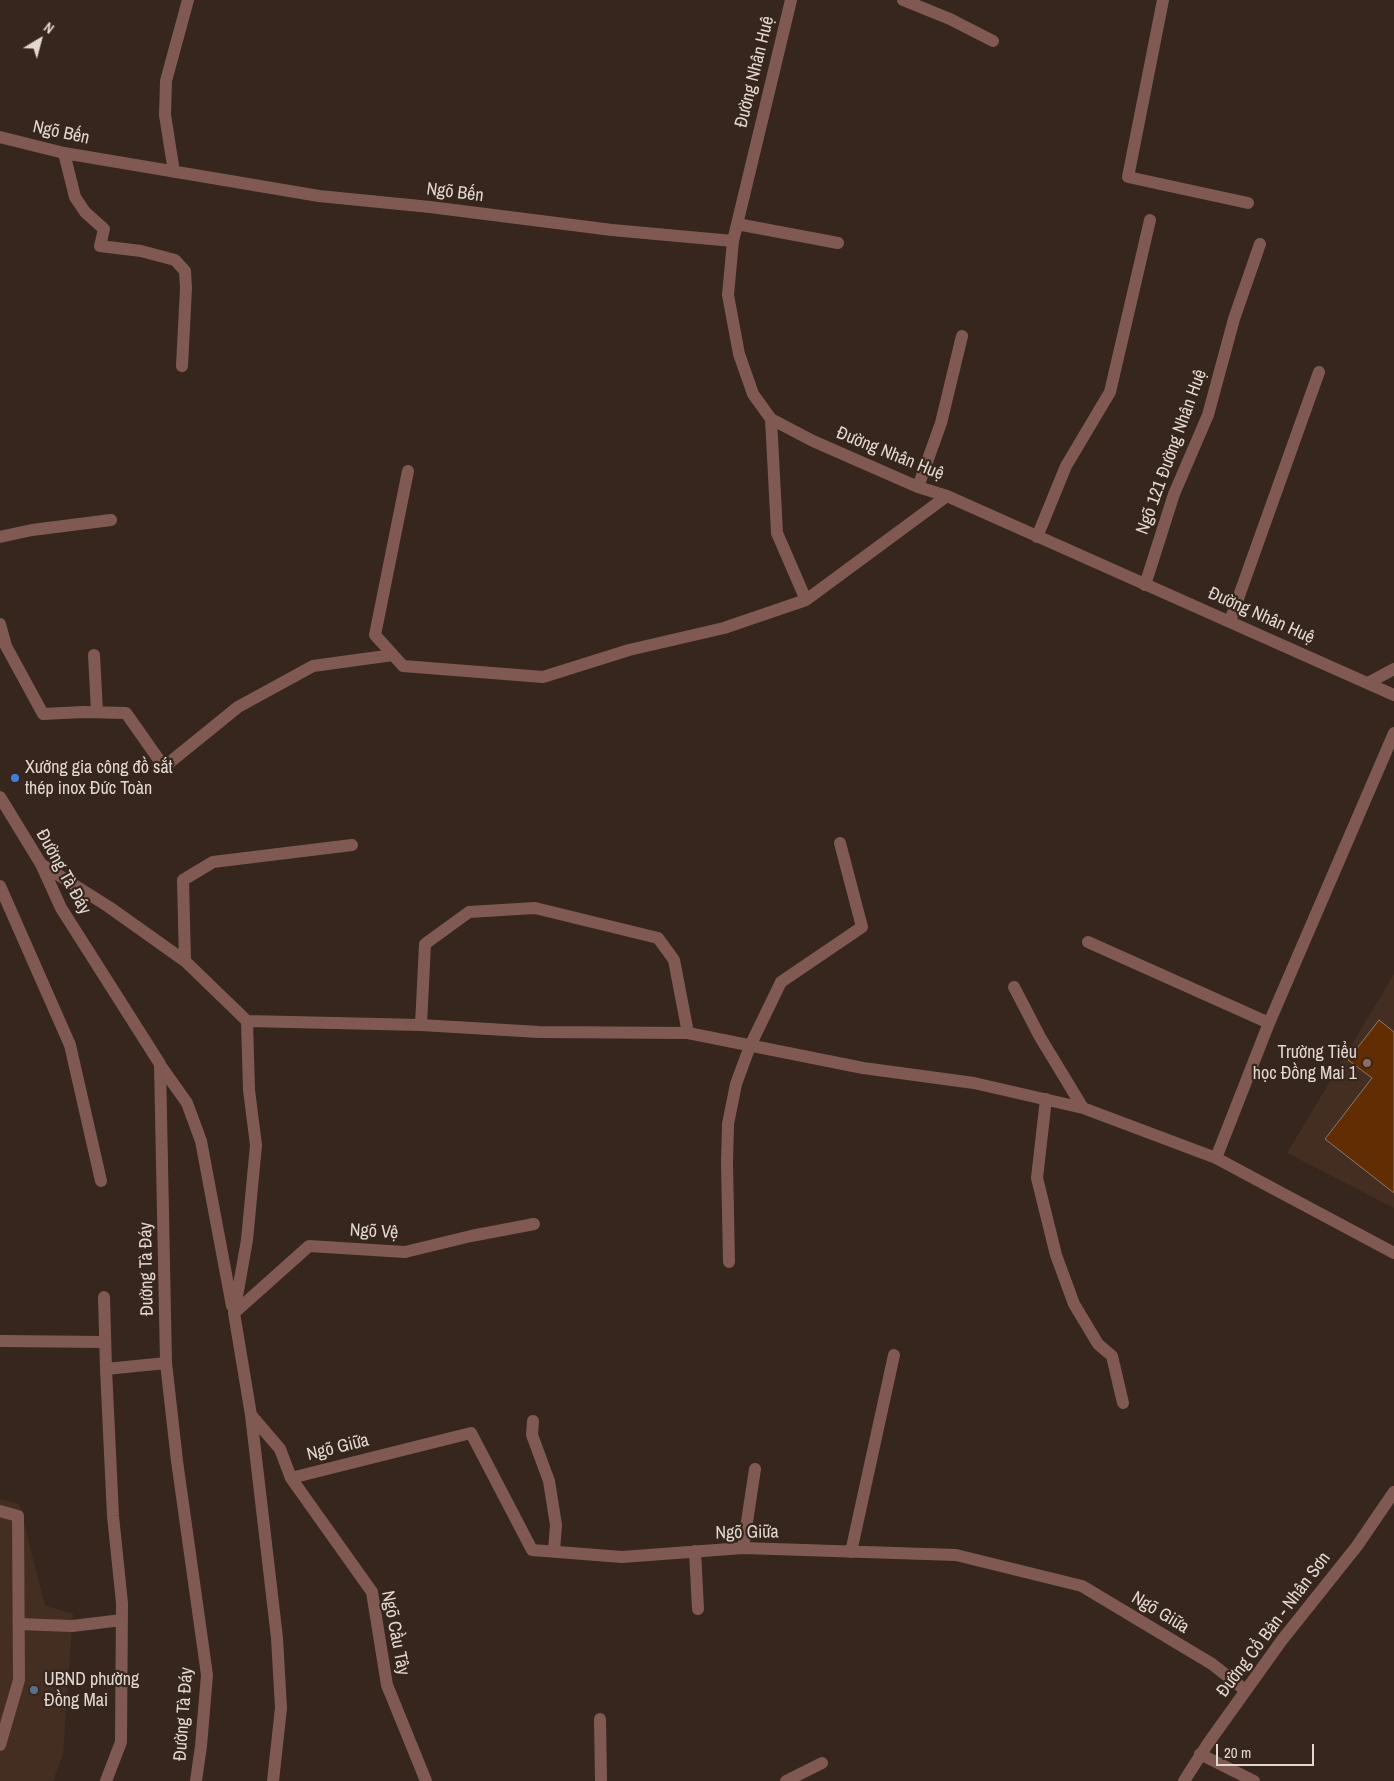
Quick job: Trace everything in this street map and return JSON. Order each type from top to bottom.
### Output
[{"type":"street","points":[[174,172],[165,115],[166,81],[188,0]]},
{"type":"street","name":"Đường Nhân Huệ","points":[[791,0],[733,241],[728,295],[739,354],[753,394],[771,419],[813,441],[918,487],[948,496],[1394,695]]},
{"type":"street","points":[[903,0],[950,19],[993,41]]},
{"type":"street","points":[[1163,0],[1128,177],[1248,203]]},
{"type":"street","name":"Ngõ Bến","points":[[0,137],[64,153],[319,196],[430,207],[612,230],[733,241]]},
{"type":"street","points":[[64,153],[75,197],[85,212],[104,229],[100,246],[141,251],[174,260],[185,271],[186,288],[182,366]]},
{"type":"street","points":[[1037,537],[1066,466],[1110,392],[1150,220]]},
{"type":"street","points":[[737,224],[838,243]]},
{"type":"street","name":"Ngõ 121 Đường Nhân Huệ","points":[[1145,585],[1174,494],[1208,415],[1234,319],[1260,244]]},
{"type":"street","points":[[918,487],[941,423],[962,336]]},
{"type":"street","points":[[1230,621],[1318,372]]},
{"type":"street","points":[[771,419],[777,532],[806,600]]},
{"type":"street","points":[[408,471],[375,636],[403,666],[543,677],[629,650],[724,628],[806,600],[948,496]]},
{"type":"street","points":[[0,537],[32,530],[111,520]]},
{"type":"street","points":[[0,624],[6,646],[43,714],[126,713],[164,767],[238,707],[313,666],[393,655]]},
{"type":"street","points":[[94,655],[97,712]]},
{"type":"street","points":[[1368,683],[1394,669]]},
{"type":"street","points":[[1216,1158],[1269,1022],[1394,733]]},
{"type":"street","name":"Đường Tà Đáy","points":[[0,797],[41,864],[61,908],[160,1064],[166,1363],[177,1461],[207,1675],[196,1781]]},
{"type":"street","points":[[729,1262],[728,1124],[736,1084],[750,1046],[781,982],[862,927],[840,844]]},
{"type":"street","points":[[185,961],[184,880],[213,862],[352,845]]},
{"type":"street","points":[[41,864],[109,907],[185,961],[246,1021],[249,1090],[256,1145],[248,1240],[234,1313]]},
{"type":"street","points":[[0,886],[70,1045],[101,1181]]},
{"type":"street","points":[[421,1025],[424,944],[469,912],[536,908],[658,938],[674,960],[688,1033]]},
{"type":"street","points":[[1088,942],[1269,1022]]},
{"type":"street","points":[[1014,987],[1040,1037],[1083,1108]]},
{"type":"street","points":[[246,1021],[421,1025],[539,1032],[688,1033],[863,1068],[974,1083],[1083,1108],[1216,1158],[1394,1254]]},
{"type":"street","points":[[160,1064],[187,1103],[202,1141],[251,1415],[277,1638],[281,1708],[273,1781]]},
{"type":"street","points":[[1046,1099],[1037,1178],[1056,1255],[1074,1304],[1098,1344],[1112,1356],[1123,1403]]},
{"type":"street","name":"Ngõ Vệ","points":[[234,1313],[308,1246],[405,1252],[471,1236],[534,1224]]},
{"type":"street","points":[[104,1297],[113,1516],[122,1603],[121,1742],[106,1781]]},
{"type":"street","points":[[0,1341],[105,1342]]},
{"type":"street","points":[[851,1552],[894,1355]]},
{"type":"street","points":[[106,1369],[166,1363]]},
{"type":"street","name":"Ngõ Cầu Tây","points":[[251,1415],[280,1449],[291,1478],[372,1592],[387,1684],[426,1781]]},
{"type":"street","points":[[533,1421],[532,1435],[549,1481],[556,1525],[554,1551]]},
{"type":"street","name":"Ngõ Giữa","points":[[291,1478],[471,1433],[532,1550],[622,1556],[743,1548],[956,1555],[1082,1586],[1212,1664],[1245,1690]]},
{"type":"street","points":[[743,1548],[755,1469]]},
{"type":"street","name":"Đường Cổ Bản - Nhân Sơn","points":[[1184,1781],[1200,1754],[1245,1690],[1357,1546],[1394,1492]]},
{"type":"street","points":[[0,1511],[18,1516],[19,1624],[19,1680],[0,1745]]},
{"type":"street","points":[[695,1551],[698,1609]]},
{"type":"street","points":[[19,1624],[72,1626],[122,1620]]},
{"type":"street","points":[[600,1719],[601,1781]]},
{"type":"street","points":[[1200,1754],[1254,1781]]},
{"type":"street","points":[[786,1781],[822,1763]]},
{"type":"shaded area","name":"Trường Tiểu học Đồng Mai 1","points":[[1394,974],[1394,1208],[1287,1153]]},
{"type":"shaded area","name":"UBND phường Đồng Mai","points":[[0,1499],[19,1504],[45,1605],[73,1614],[63,1755],[53,1781],[0,1781]]},
{"type":"building","points":[[1379,1020],[1394,1032],[1394,1193],[1325,1139],[1372,1078],[1348,1060]]},
{"type":"place","name":"Xưởng gia công đồ sắt thép inox Đức Toàn","points":[[15,778]]},
{"type":"place","name":"Trường Tiểu học Đồng Mai 1","points":[[1367,1063]]},
{"type":"place","name":"UBND phường Đồng Mai","points":[[34,1690]]}]
